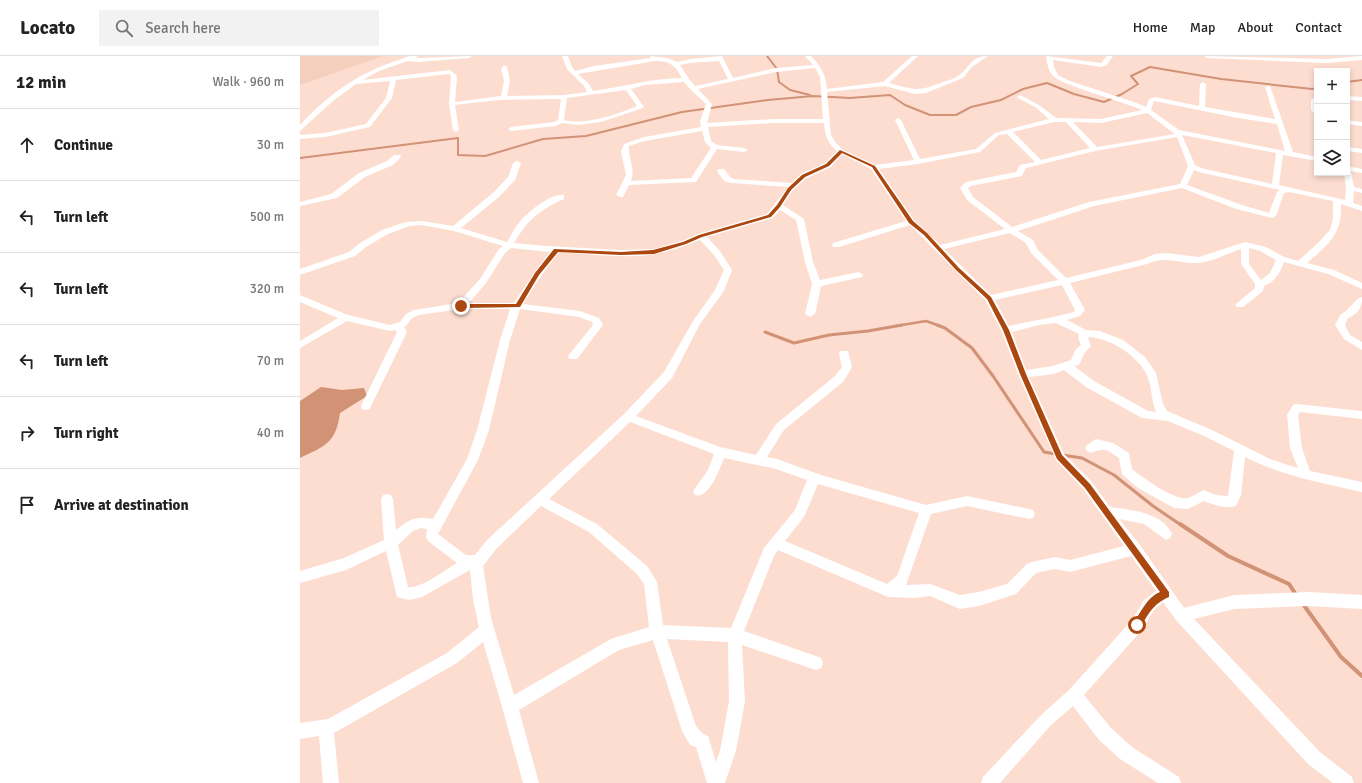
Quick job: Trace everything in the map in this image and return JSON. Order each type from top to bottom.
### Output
[{"type":"street","points":[[300,129],[307,120],[355,82],[384,67],[415,56]]},
{"type":"street","points":[[406,59],[419,60],[469,56]]},
{"type":"street","points":[[565,56],[569,68],[587,85],[591,93]]},
{"type":"street","points":[[809,56],[823,77],[828,135],[833,144],[841,151],[874,167],[911,222],[989,298],[1006,330],[1023,374],[1058,452],[1088,486],[1135,549],[1181,615],[1314,758],[1346,783]]},
{"type":"street","points":[[885,84],[915,56]]},
{"type":"street","points":[[825,95],[885,84],[915,92],[926,91],[961,77],[970,66],[985,56]]},
{"type":"street","points":[[1110,56],[1105,64],[1101,65],[1050,57],[1051,67],[1056,76],[1068,82],[1120,98],[1148,111],[1178,134],[1192,166],[1199,170],[1337,200],[1362,209]]},
{"type":"street","points":[[1207,56],[1326,61],[1362,58]]},
{"type":"street","points":[[678,64],[720,57],[731,80]]},
{"type":"street","points":[[573,73],[654,58],[667,58],[672,60],[678,64],[692,88],[709,104],[703,121],[708,142],[715,147],[744,150]]},
{"type":"street","points":[[692,88],[750,77],[776,70],[817,66]]},
{"type":"street","points":[[504,67],[503,72],[507,79],[504,97]]},
{"type":"street","points":[[355,82],[450,72],[454,76],[452,104],[456,130]]},
{"type":"street","points":[[300,137],[325,135],[368,126],[389,98],[393,79]]},
{"type":"street","points":[[452,104],[504,97],[564,97],[671,80],[686,80]]},
{"type":"street","points":[[1202,109],[1203,84]]},
{"type":"street","points":[[1268,87],[1290,154]]},
{"type":"street","points":[[561,121],[565,123],[576,123],[610,118],[641,107],[627,88]]},
{"type":"street","points":[[561,121],[564,97]]},
{"type":"street","points":[[1020,97],[1037,106],[1054,120]]},
{"type":"street","points":[[1350,98],[1362,99]]},
{"type":"street","points":[[1148,111],[1151,100],[1155,99],[1202,109],[1280,122]]},
{"type":"street","points":[[874,167],[918,162],[978,151],[997,134],[1054,120],[1101,121],[1148,111]]},
{"type":"street","points":[[898,120],[918,162]]},
{"type":"street","points":[[511,129],[556,124],[561,121]]},
{"type":"street","points":[[620,195],[630,175],[625,152],[626,145],[644,139],[704,127],[774,121],[826,121]]},
{"type":"street","points":[[1068,121],[1095,149]]},
{"type":"street","points":[[1350,122],[1362,124]]},
{"type":"street","points":[[1008,131],[1040,163]]},
{"type":"street","points":[[1006,330],[1039,322],[1057,320],[1077,314],[1080,310],[1064,280],[1034,252],[1030,242],[1011,230],[970,198],[964,188],[969,184],[1019,174],[1023,167],[1095,149],[1178,134],[1314,158]]},
{"type":"street","points":[[627,183],[693,180],[715,147]]},
{"type":"street","points":[[1350,150],[1362,152]]},
{"type":"street","points":[[300,272],[352,254],[363,245],[385,232],[409,224],[422,223],[455,229],[509,245],[556,250],[621,253],[654,252],[685,243],[701,236],[770,216],[794,185],[804,176],[828,165],[841,151]]},
{"type":"street","points":[[1274,187],[1276,184],[1280,152]]},
{"type":"street","points":[[300,204],[334,196],[362,175],[390,163],[397,157]]},
{"type":"street","points":[[455,229],[497,194],[512,178],[517,163]]},
{"type":"street","points":[[1183,186],[1192,166]]},
{"type":"street","points":[[1350,169],[1362,172]]},
{"type":"street","points":[[721,171],[727,179],[734,181],[794,185]]},
{"type":"street","points":[[1348,176],[1350,188],[1348,204]]},
{"type":"street","points":[[938,248],[1011,230],[1092,204],[1183,186],[1239,207],[1272,216],[1281,192],[1290,189]]},
{"type":"street","points":[[1350,188],[1362,191]]},
{"type":"street","points":[[461,306],[483,281],[502,251],[509,245],[531,214],[561,197]]},
{"type":"street","points":[[1300,264],[1313,253],[1335,229],[1337,224],[1337,200]]},
{"type":"street","points":[[779,206],[800,219],[809,262],[817,284],[810,314]]},
{"type":"street","points":[[836,245],[911,222]]},
{"type":"street","points":[[387,499],[391,543],[402,592],[410,594],[422,591],[475,562],[492,544],[628,417],[668,375],[696,323],[719,291],[728,270],[717,253],[701,236]]},
{"type":"street","points":[[989,298],[1064,280],[1106,272],[1144,262],[1155,257],[1166,256],[1183,260],[1200,260],[1246,245],[1263,249],[1281,259],[1331,272],[1362,286]]},
{"type":"street","points":[[1240,305],[1260,289],[1259,284],[1245,264],[1246,245]]},
{"type":"street","points":[[475,562],[464,561],[432,537],[432,532],[472,460],[483,430],[505,340],[514,311],[537,275],[556,250]]},
{"type":"street","points":[[1259,284],[1267,282],[1274,275],[1281,259]]},
{"type":"street","points":[[817,284],[859,275]]},
{"type":"street","points":[[300,298],[346,318],[390,328],[403,324],[409,316],[417,312],[461,306],[518,306],[580,314],[596,320],[598,325],[574,356]]},
{"type":"street","points":[[1362,300],[1351,313],[1344,316],[1340,325],[1347,337],[1362,347]]},
{"type":"street","points":[[300,345],[346,318]]},
{"type":"street","points":[[1057,320],[1084,333],[1100,334],[1120,342],[1141,360],[1151,373],[1163,414],[1208,433],[1266,462],[1306,475],[1362,486]]},
{"type":"street","points":[[366,406],[402,332],[398,326]]},
{"type":"street","points":[[1023,374],[1054,370],[1075,362],[1080,352],[1086,346],[1083,338],[1084,333]]},
{"type":"street","points":[[759,459],[780,427],[839,379],[847,367],[844,354]]},
{"type":"street","points":[[1066,366],[1090,384],[1146,415],[1169,417]]},
{"type":"street","points":[[1306,475],[1296,448],[1292,415],[1297,408],[1362,415]]},
{"type":"street","points":[[628,417],[677,437],[720,452],[777,464],[814,478],[926,510],[967,501],[1029,514]]},
{"type":"street","points":[[1091,448],[1096,444],[1109,446],[1125,456],[1126,471],[1142,484],[1153,489],[1174,503],[1188,504],[1204,495],[1215,500],[1232,502],[1236,495],[1240,449]]},
{"type":"street","points":[[699,491],[707,483],[720,452]]},
{"type":"street","points":[[716,783],[728,751],[737,701],[735,635],[769,552],[800,513],[814,478]]},
{"type":"street","points":[[540,500],[593,528],[642,570],[650,582],[657,632],[690,731],[696,739],[702,742],[716,783]]},
{"type":"street","points":[[888,591],[902,580],[926,510]]},
{"type":"street","points":[[1107,512],[1147,519],[1159,525],[1166,534]]},
{"type":"street","points":[[300,577],[346,564],[391,543],[409,527],[420,522],[437,525]]},
{"type":"street","points":[[776,543],[888,591],[915,592],[930,590],[960,602],[979,599],[1010,589],[1032,568],[1055,563],[1070,566],[1135,549]]},
{"type":"street","points":[[475,562],[486,630],[510,706],[530,783]]},
{"type":"street","points":[[989,783],[1046,720],[1074,695],[1137,625],[1149,605],[1159,596],[1166,595]]},
{"type":"street","points":[[1181,615],[1234,602],[1278,599],[1341,600],[1362,602]]},
{"type":"street","points":[[300,731],[326,728],[337,724],[452,658],[486,630]]},
{"type":"street","points":[[510,706],[616,644],[657,632],[735,635],[799,655],[816,663]]},
{"type":"street","points":[[1074,695],[1105,734],[1126,753],[1173,783]]},
{"type":"street","points":[[326,728],[331,783]]},
{"type":"shaded area","points":[[300,56],[383,56],[300,85]]},
{"type":"shaded area","points":[[321,387],[342,390],[364,388],[367,396],[340,413],[336,431],[328,442],[300,458],[300,401]]},
{"type":"waterway","points":[[767,56],[777,69],[779,82],[790,90],[810,95]]},
{"type":"waterway","points":[[300,158],[458,138],[458,155],[485,156],[543,139],[586,136],[682,112],[768,100],[813,96],[850,98],[890,95],[905,105],[930,115],[956,115],[971,107],[1001,100],[1023,89],[1047,83],[1074,94],[1104,102],[1122,94],[1138,84],[1131,76],[1150,67],[1221,79],[1314,89]]},
{"type":"waterway","points":[[1350,82],[1362,80]]},
{"type":"waterway","points":[[902,325],[926,321],[940,326]]},
{"type":"waterway","points":[[765,332],[794,343],[829,335],[868,331],[902,325]]},
{"type":"waterway","points":[[896,326],[902,325]]},
{"type":"waterway","points":[[937,325],[945,328],[972,348],[993,376],[1044,452],[1056,454]]},
{"type":"waterway","points":[[1062,455],[1082,458],[1114,475],[1153,506],[1181,525]]},
{"type":"waterway","points":[[1180,524],[1228,556],[1289,584],[1297,596]]},
{"type":"waterway","points":[[1303,604],[1341,657],[1362,676]]},
{"type":"route","points":[[461,306],[518,306],[537,275],[556,250],[621,253],[654,252],[685,243],[701,236],[770,216],[779,206],[790,189],[804,176],[828,165],[841,151],[852,156],[874,167],[911,222],[989,298],[1006,330],[1023,374],[1060,457],[1088,486],[1135,549],[1166,595],[1159,596],[1149,605],[1137,625]]}]
